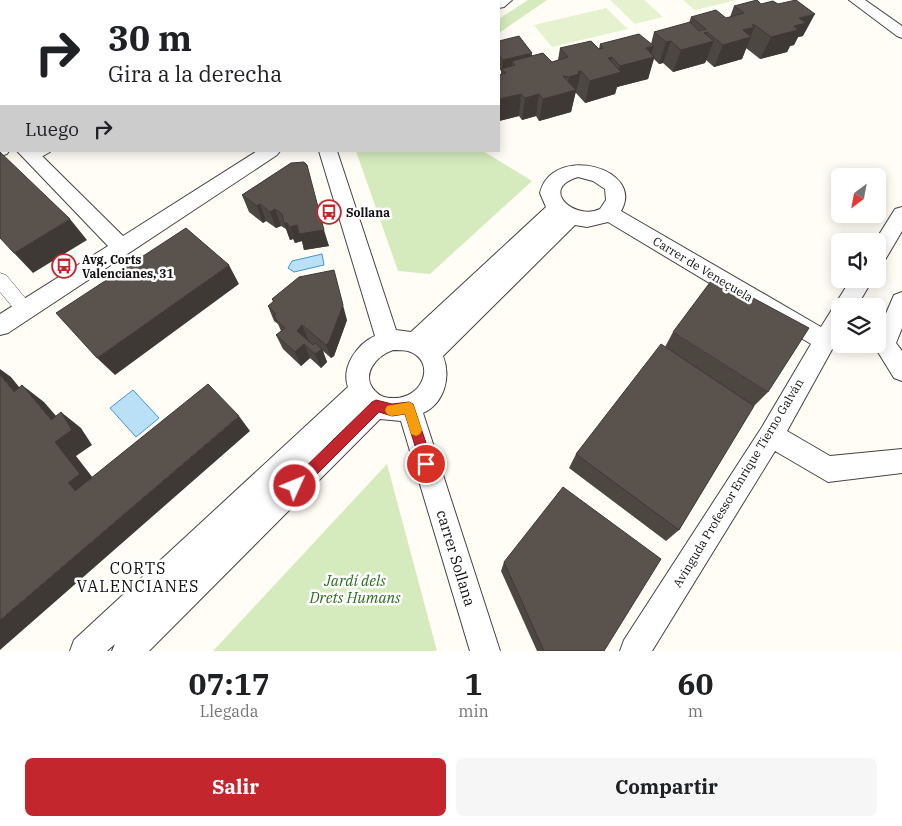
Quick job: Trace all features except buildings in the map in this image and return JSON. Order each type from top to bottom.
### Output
[{"type":"street","points":[[856,0],[902,33]]},
{"type":"street","points":[[877,0],[902,17]]},
{"type":"street","points":[[0,326],[269,152]]},
{"type":"street","points":[[328,152],[388,341]]},
{"type":"street","points":[[35,154],[122,248]]},
{"type":"street","points":[[588,172],[606,180],[616,193],[614,208],[608,213],[587,219],[564,212],[553,203],[549,192],[554,181],[568,173],[588,172]]},
{"type":"street","points":[[422,348],[564,212]]},
{"type":"street","name":"Carrer de Veneçuela","points":[[608,213],[824,340]]},
{"type":"street","points":[[886,241],[902,214]]},
{"type":"street","points":[[0,280],[25,310]]},
{"type":"street","points":[[902,300],[884,344],[902,371]]},
{"type":"street","name":"Avinguda Professor Enrique Tierno Galván","points":[[635,651],[771,435],[831,329]]},
{"type":"street","points":[[397,339],[422,348],[436,369],[433,388],[423,400],[409,408],[392,410],[368,399],[356,375],[362,358],[369,350],[397,339]]},
{"type":"street","points":[[85,651],[368,399]]},
{"type":"street","points":[[127,651],[368,399]]},
{"type":"street","name":"carrer Sollana","points":[[409,408],[485,651]]},
{"type":"street","points":[[771,435],[828,469],[902,461]]},
{"type":"green space","points":[[528,0],[547,0],[500,32],[500,18]]},
{"type":"green space","points":[[610,0],[644,0],[663,17],[635,24]]},
{"type":"green space","points":[[683,0],[737,0],[695,10]]},
{"type":"green space","points":[[606,8],[628,29],[552,47],[534,25]]},
{"type":"green space","points":[[356,152],[485,152],[532,181],[430,274],[398,271]]},
{"type":"green space","name":"Jardí dels Drets Humans","points":[[387,464],[437,651],[213,651]]},
{"type":"water","points":[[322,254],[324,265],[294,272],[288,268],[292,261]]},
{"type":"water","points":[[133,390],[159,418],[136,437],[110,408]]},
{"type":"slow traffic","points":[[391,410],[409,408],[416,430]]},
{"type":"place","name":"Sollana","points":[[329,212]]},
{"type":"place","name":"Avg. Corts Valencianes, 31","points":[[64,266]]},
{"type":"district","name":"CORTS VALENCIANES","points":[[138,577]]},
{"type":"route","points":[[295,486],[376,406],[392,410],[409,408],[426,464]]}]
